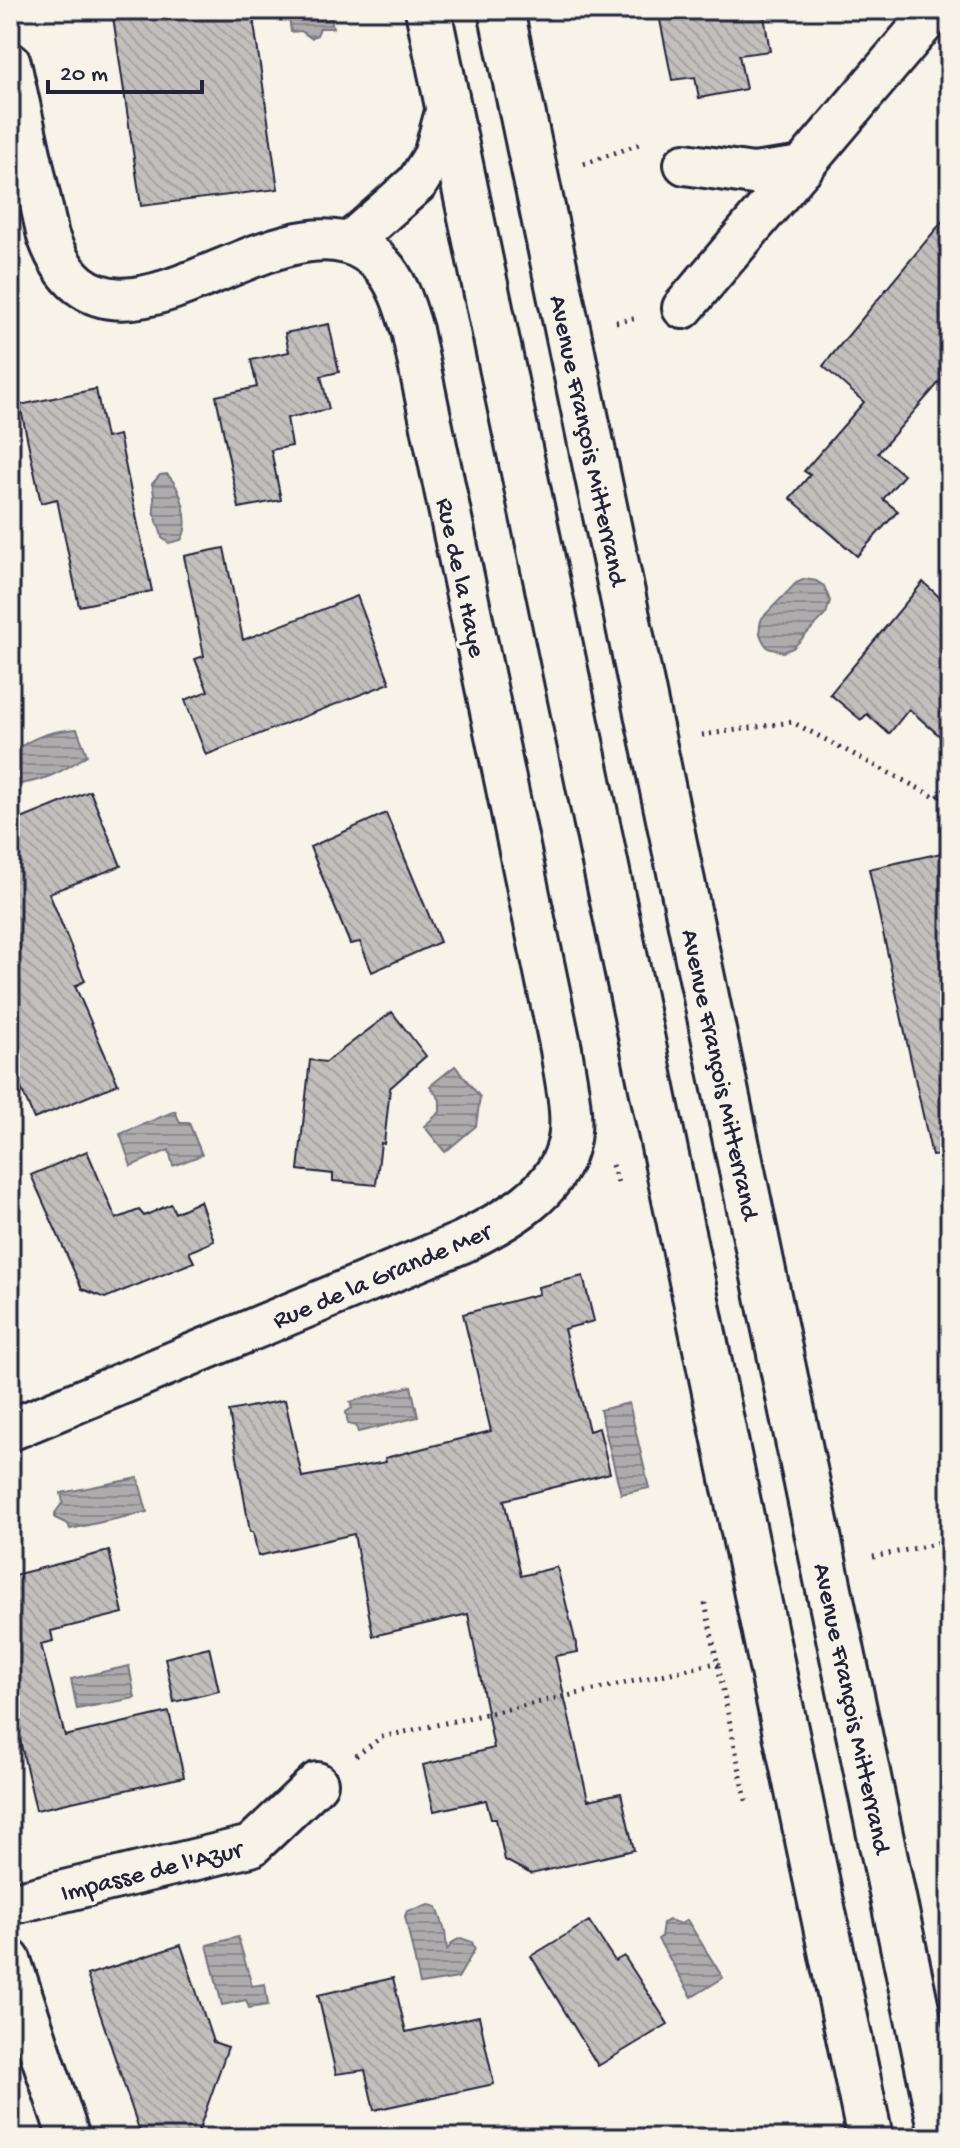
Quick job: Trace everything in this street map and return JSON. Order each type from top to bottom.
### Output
[{"type":"main road","points":[[428,10],[870,2138]]},
{"type":"main road","name":"Avenue François Mitterrand","points":[[501,10],[943,2138]]},
{"type":"street","points":[[683,308],[935,10]]},
{"type":"street","points":[[10,63],[48,236],[57,262],[76,283],[101,296],[128,300],[155,294],[297,243],[323,239],[349,243],[417,183],[434,156],[448,104]]},
{"type":"street","points":[[685,164],[753,174],[803,167]]},
{"type":"street","name":"Rue de la Haye","points":[[349,243],[381,263],[401,294],[412,330],[537,933]]},
{"type":"street","name":"Rue de la Grande Mer","points":[[10,1430],[463,1242],[504,1220],[532,1199],[555,1174],[568,1148],[570,1120],[561,1049],[537,933]]},
{"type":"street","name":"Impasse de l'Azur","points":[[10,1904],[251,1846],[317,1783]]},
{"type":"street","points":[[10,1960],[69,2138]]},
{"type":"path","points":[[701,735],[792,722],[937,798],[950,785]]},
{"type":"path","points":[[872,1557],[950,1541]]},
{"type":"path","points":[[317,1783],[382,1737],[716,1663],[778,1693]]},
{"type":"shaded area","points":[[288,10],[330,10],[333,28],[320,28],[317,35],[311,38],[301,31],[291,32]]},
{"type":"shaded area","points":[[167,474],[180,497],[185,515],[181,540],[169,543],[162,538],[156,518],[152,484],[160,475]]},
{"type":"shaded area","points":[[805,579],[824,586],[830,601],[826,614],[793,648],[783,652],[768,648],[760,634],[762,618],[796,583]]},
{"type":"shaded area","points":[[77,729],[87,755],[52,775],[12,785],[10,754],[41,736]]},
{"type":"shaded area","points":[[455,1066],[480,1097],[476,1126],[445,1152],[424,1126],[440,1112],[440,1100],[430,1086]]},
{"type":"shaded area","points":[[175,1111],[180,1123],[189,1123],[202,1155],[173,1166],[169,1150],[131,1166],[120,1134]]},
{"type":"shaded area","points":[[411,1386],[418,1417],[358,1432],[356,1426],[348,1424],[346,1412],[352,1408],[350,1402]]},
{"type":"shaded area","points":[[629,1403],[649,1488],[621,1494],[600,1410]]},
{"type":"shaded area","points":[[138,1478],[147,1512],[70,1529],[68,1524],[55,1518],[63,1502],[61,1493]]},
{"type":"shaded area","points":[[129,1666],[135,1698],[77,1709],[71,1679]]},
{"type":"shaded area","points":[[429,1905],[437,1907],[447,1950],[461,1938],[472,1942],[475,1949],[458,1978],[420,1984],[405,1916],[407,1911]]},
{"type":"shaded area","points":[[669,1920],[681,1924],[687,1920],[723,1978],[692,1997],[658,1939],[663,1923]]},
{"type":"shaded area","points":[[238,1937],[252,1986],[265,1984],[268,2005],[249,2008],[246,2000],[222,2005],[207,1945]]},
{"type":"building","points":[[112,10],[252,10],[278,189],[141,206]]},
{"type":"building","points":[[658,10],[763,10],[770,51],[739,55],[746,89],[699,98],[695,77],[672,80]]},
{"type":"building","points":[[950,212],[950,370],[878,453],[904,475],[883,499],[898,511],[857,556],[790,498],[810,475],[804,471],[864,402],[823,366]]},
{"type":"building","points":[[329,324],[339,372],[321,376],[329,409],[287,418],[292,446],[271,450],[281,500],[239,508],[216,396],[257,387],[251,360],[289,352],[285,333]]},
{"type":"building","points":[[96,389],[106,438],[119,435],[152,591],[79,606],[57,499],[41,503],[20,405]]},
{"type":"building","points":[[224,548],[243,640],[357,596],[390,683],[206,755],[185,700],[208,691],[195,659],[204,656],[184,556]]},
{"type":"building","points":[[923,582],[950,607],[950,745],[909,709],[889,734],[867,714],[861,720],[830,694]]},
{"type":"building","points":[[90,791],[121,866],[49,893],[85,981],[75,986],[118,1084],[34,1119],[10,1062],[10,801],[19,820]]},
{"type":"building","points":[[386,813],[440,942],[372,972],[360,942],[350,944],[310,847]]},
{"type":"building","points":[[950,851],[950,1154],[932,1156],[869,869]]},
{"type":"building","points":[[392,1012],[426,1056],[390,1088],[376,1185],[333,1181],[333,1174],[298,1170],[310,1060],[326,1062]]},
{"type":"building","points":[[87,1151],[116,1219],[139,1210],[144,1216],[171,1204],[175,1213],[200,1201],[214,1241],[189,1252],[194,1262],[105,1298],[82,1289],[31,1175]]},
{"type":"building","points":[[583,1276],[594,1321],[564,1329],[589,1431],[599,1428],[610,1473],[504,1500],[521,1576],[557,1567],[578,1652],[555,1656],[588,1800],[621,1793],[634,1850],[531,1874],[505,1860],[496,1819],[491,1819],[486,1800],[434,1811],[423,1765],[494,1748],[468,1614],[373,1636],[354,1534],[258,1556],[253,1532],[250,1532],[229,1411],[285,1400],[302,1477],[386,1462],[385,1458],[491,1431],[463,1314],[539,1294],[538,1287]]},
{"type":"building","points":[[109,1551],[123,1613],[51,1631],[53,1641],[41,1644],[65,1736],[169,1712],[184,1777],[36,1810],[10,1697],[10,1576]]},
{"type":"building","points":[[209,1647],[219,1691],[174,1702],[165,1658]]},
{"type":"building","points":[[589,1921],[615,1961],[624,1956],[668,2024],[598,2066],[531,1956]]},
{"type":"building","points":[[181,1945],[213,2042],[228,2047],[196,2138],[142,2138],[87,1975]]},
{"type":"building","points":[[393,1978],[406,2032],[479,2016],[494,2084],[374,2110],[365,2070],[336,2074],[318,1995]]}]
